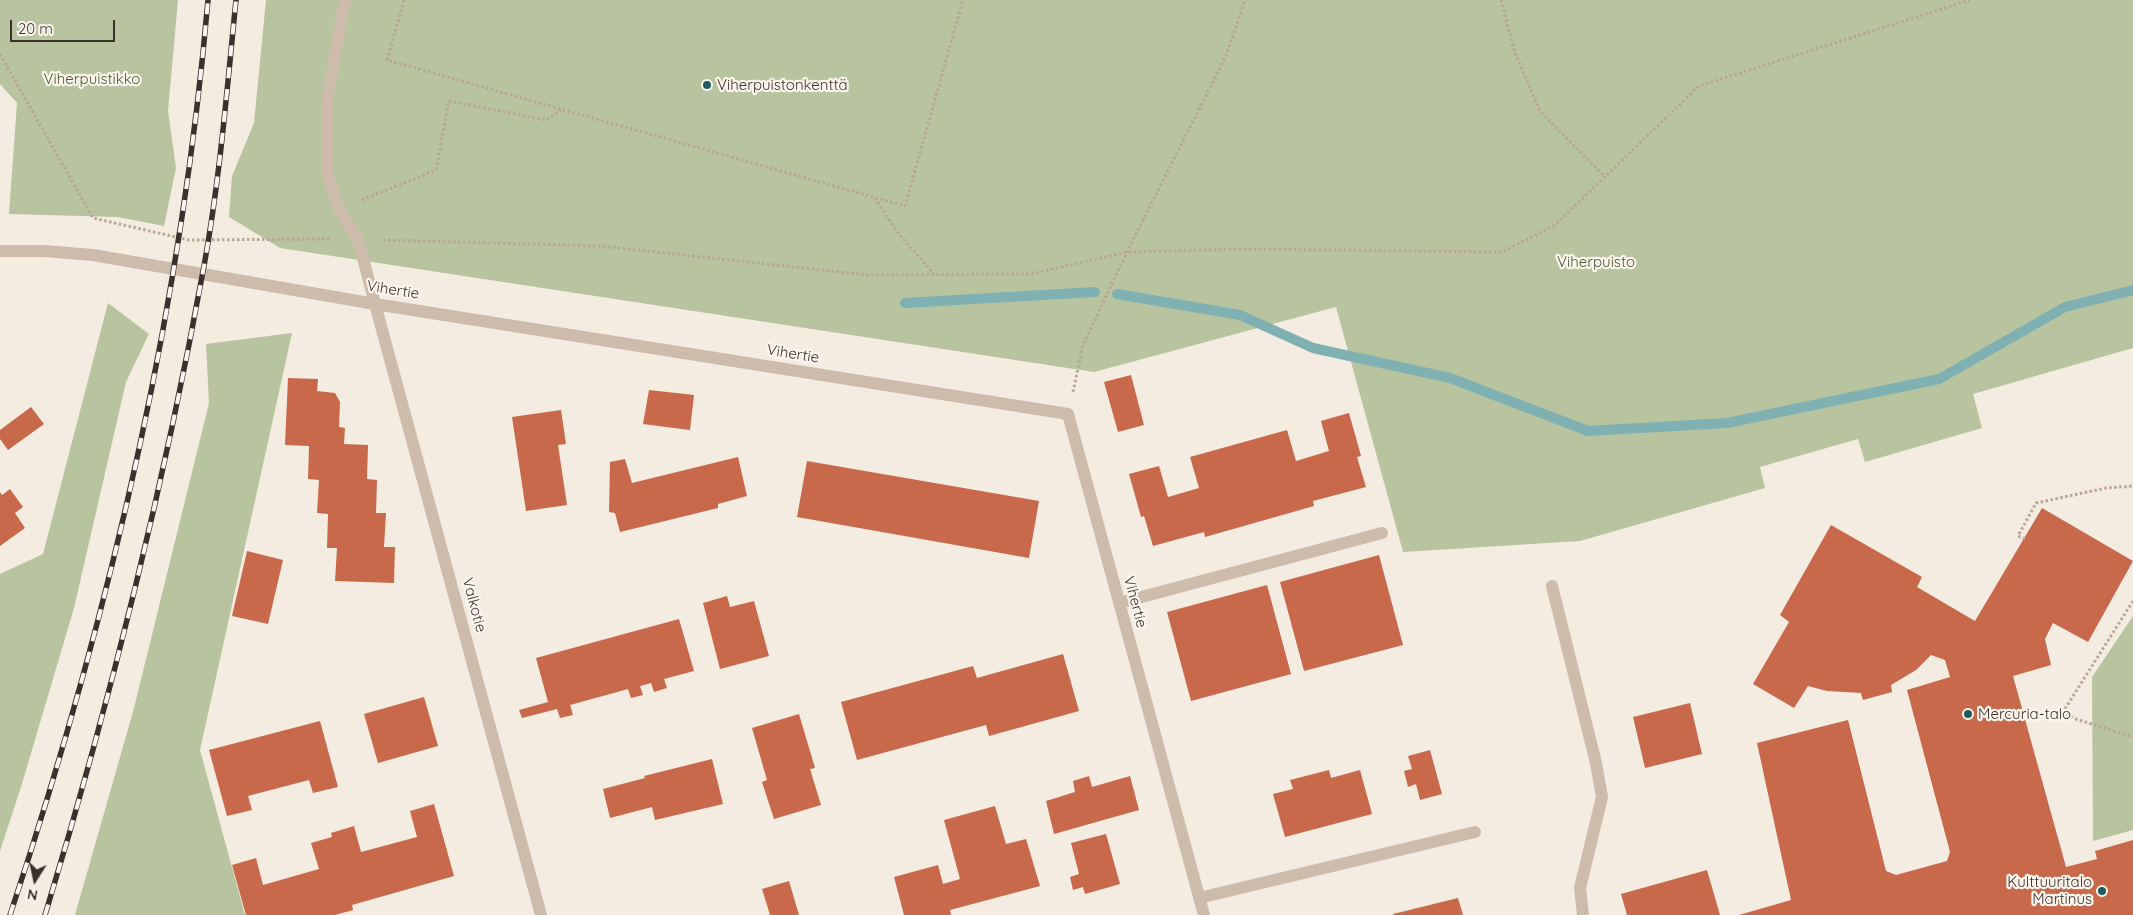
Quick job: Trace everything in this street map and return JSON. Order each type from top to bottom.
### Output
[{"type":"street","name":"Valkotie","points":[[345,0],[328,94],[327,172],[339,210],[358,239],[540,915]]},
{"type":"street","name":"Vihertie","points":[[0,251],[44,251],[93,255],[375,304],[1068,414],[1204,915]]},
{"type":"street","points":[[1119,603],[1382,532]]},
{"type":"street","points":[[1552,586],[1596,762],[1602,797],[1580,888],[1583,915]]},
{"type":"street","points":[[1199,898],[1475,832]]},
{"type":"path","points":[[404,0],[387,60],[905,206],[963,0]]},
{"type":"path","points":[[1068,414],[1083,345],[1127,252],[1226,56],[1245,0]]},
{"type":"path","points":[[1501,0],[1516,53],[1540,111],[1605,177]]},
{"type":"path","points":[[0,54],[93,218],[189,240],[358,239],[601,246],[866,275],[1030,274],[1127,252],[1243,248],[1502,252],[1555,225],[1699,86],[1970,0]]},
{"type":"path","points":[[339,210],[436,170],[450,101],[546,120],[562,109]]},
{"type":"path","points":[[874,197],[897,232],[934,274]]},
{"type":"path","points":[[2025,539],[2018,536],[2036,503],[2106,488],[2133,486]]},
{"type":"path","points":[[2133,600],[2063,712],[2076,719],[2133,737]]},
{"type":"green space","name":"Viherpuistikko","points":[[0,0],[178,0],[168,111],[176,168],[164,226],[118,217],[9,214],[17,103],[0,84]]},
{"type":"green space","name":"Viherpuisto","points":[[266,0],[2133,0],[2133,348],[1973,394],[1982,428],[1865,462],[1858,439],[1760,467],[1765,488],[1580,541],[1403,552],[1336,307],[1094,372],[280,248],[229,217],[232,176],[254,123]]},
{"type":"green space","points":[[108,303],[149,334],[126,382],[74,608],[0,851],[0,574],[43,554]]},
{"type":"green space","points":[[292,333],[200,750],[245,915],[75,915],[134,708],[209,403],[206,344]]},
{"type":"green space","points":[[2133,616],[2133,830],[2093,841],[2092,677]]},
{"type":"building","points":[[1131,375],[1144,425],[1118,432],[1104,382]]},
{"type":"building","points":[[288,378],[318,379],[317,391],[335,393],[340,402],[339,427],[345,428],[344,444],[368,445],[367,479],[377,480],[376,513],[386,513],[384,547],[395,547],[394,583],[335,581],[337,548],[327,548],[328,514],[317,513],[319,480],[308,479],[309,446],[285,445]]},
{"type":"building","points":[[649,390],[694,395],[690,430],[643,424]]},
{"type":"building","points":[[31,407],[44,424],[8,450],[0,439],[0,430]]},
{"type":"building","points":[[561,410],[566,444],[558,445],[567,505],[526,511],[512,417]]},
{"type":"building","points":[[1349,413],[1361,456],[1357,457],[1366,487],[1313,501],[1314,506],[1205,537],[1204,532],[1153,546],[1144,516],[1141,517],[1129,474],[1159,466],[1168,497],[1199,488],[1190,457],[1287,430],[1296,461],[1329,451],[1321,421]]},
{"type":"building","points":[[738,457],[747,496],[718,504],[718,508],[620,532],[615,513],[609,512],[610,462],[625,459],[632,483]]},
{"type":"building","points":[[807,461],[1039,501],[1029,558],[797,517]]},
{"type":"building","points":[[10,489],[23,507],[15,513],[25,528],[0,546],[0,492],[2,495]]},
{"type":"building","name":"Mercuria-talo","points":[[2042,508],[2133,561],[2088,642],[2053,623],[2045,639],[2051,665],[2013,676],[2066,867],[2097,859],[2095,851],[2133,840],[2133,915],[1739,915],[1791,900],[1757,743],[1848,720],[1886,871],[1896,875],[1947,861],[1950,852],[1907,690],[1950,677],[1945,660],[1931,655],[1916,670],[1891,685],[1892,692],[1863,700],[1861,693],[1827,691],[1808,686],[1794,708],[1753,684],[1789,622],[1780,615],[1831,525],[1922,577],[1917,587],[1975,621]]},
{"type":"building","points":[[247,551],[283,560],[268,624],[232,616]]},
{"type":"building","points":[[1379,555],[1403,645],[1304,671],[1280,582]]},
{"type":"building","points":[[1267,585],[1291,674],[1191,701],[1167,612]]},
{"type":"building","points":[[727,596],[730,607],[754,601],[769,656],[720,669],[703,603]]},
{"type":"building","points":[[679,619],[694,671],[664,679],[667,688],[654,692],[651,683],[640,686],[643,695],[631,698],[628,689],[570,705],[573,715],[560,718],[557,709],[522,718],[519,710],[548,702],[536,658]]},
{"type":"building","points":[[1063,654],[1079,711],[989,736],[986,725],[857,760],[841,702],[973,666],[977,678]]},
{"type":"building","points":[[424,697],[438,746],[378,763],[364,714]]},
{"type":"building","points":[[1690,703],[1702,754],[1645,768],[1633,717]]},
{"type":"building","points":[[799,714],[815,768],[810,769],[821,805],[774,819],[762,782],[767,780],[752,728]]},
{"type":"building","points":[[320,721],[338,787],[313,793],[309,780],[248,796],[252,810],[227,816],[209,750]]},
{"type":"building","points":[[1430,750],[1442,794],[1420,800],[1416,784],[1408,787],[1404,771],[1412,769],[1408,756]]},
{"type":"building","points":[[712,759],[723,804],[655,820],[652,807],[610,818],[603,789],[645,778],[644,776]]},
{"type":"building","points":[[1329,770],[1331,778],[1360,770],[1372,814],[1285,837],[1273,794],[1293,789],[1290,780]]},
{"type":"building","points":[[1089,776],[1092,787],[1130,776],[1139,810],[1054,834],[1046,801],[1075,792],[1073,781]]},
{"type":"building","points":[[434,804],[454,876],[352,905],[353,910],[335,915],[246,915],[232,865],[256,858],[263,885],[319,869],[311,843],[332,837],[331,833],[354,826],[361,852],[417,837],[410,811]]},
{"type":"building","points":[[995,806],[1006,844],[1026,839],[1040,886],[950,910],[951,915],[904,915],[894,877],[938,865],[943,884],[960,879],[944,820]]},
{"type":"building","points":[[1106,834],[1120,884],[1085,894],[1083,887],[1073,890],[1070,877],[1079,874],[1071,843]]},
{"type":"building","points":[[1707,870],[1720,915],[1627,915],[1621,894]]},
{"type":"building","points":[[789,881],[799,915],[770,915],[762,889]]},
{"type":"building","points":[[1458,898],[1463,915],[1393,915],[1393,914]]},
{"type":"waterway","points":[[1117,294],[1240,315],[1313,348],[1450,378],[1588,431],[1727,423],[1939,379],[2065,307],[2133,290]]},
{"type":"waterway","points":[[905,303],[1095,292]]},
{"type":"railway","points":[[10,915],[79,691],[136,463],[160,348],[180,233],[196,117],[208,0]]},
{"type":"railway","points":[[45,915],[92,755],[134,593],[171,430],[210,233],[223,133],[236,0]]},
{"type":"place","name":"Viherpuistonkenttä","points":[[707,85]]},
{"type":"place","name":"Mercuria-talo","points":[[1968,714]]},
{"type":"place","name":"Kulttuuritalo Martinus","points":[[2102,891]]}]
